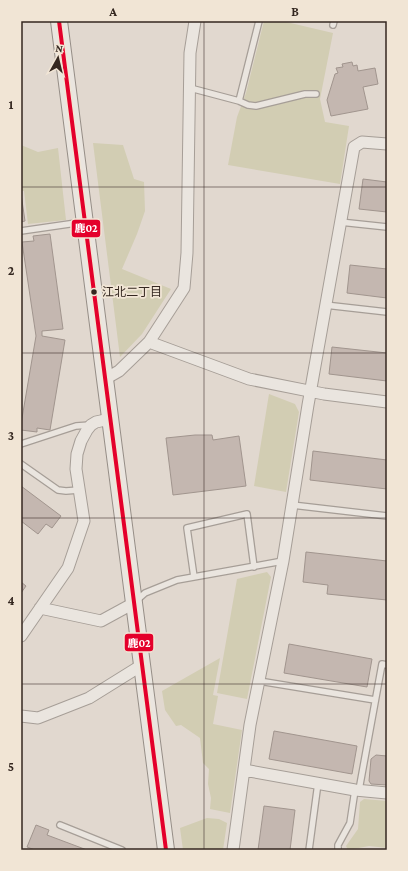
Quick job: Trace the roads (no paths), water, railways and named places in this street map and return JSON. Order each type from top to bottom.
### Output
[{"type":"street","points":[[59,21],[166,850]]},
{"type":"street","points":[[105,379],[119,371],[149,342],[184,288],[187,253],[190,53],[195,21]]},
{"type":"street","points":[[233,850],[250,725],[283,561],[310,392],[354,147],[362,142],[387,144]]},
{"type":"street","points":[[149,342],[249,379],[310,392],[387,402]]},
{"type":"street","points":[[21,636],[68,568],[84,522],[76,469],[77,454],[81,441],[86,430],[91,425],[96,422],[110,419]]},
{"type":"street","points":[[40,608],[101,620],[134,603]]},
{"type":"street","points":[[21,716],[38,718],[90,698],[142,665]]},
{"type":"street","points":[[244,770],[357,790],[387,793]]},
{"type":"lane","points":[[239,101],[259,21]]},
{"type":"lane","points":[[190,88],[256,106],[305,94],[316,94]]},
{"type":"lane","points":[[21,232],[85,222]]},
{"type":"lane","points":[[340,222],[387,227]]},
{"type":"lane","points":[[326,305],[387,312]]},
{"type":"lane","points":[[21,444],[76,426],[91,425]]},
{"type":"lane","points":[[21,464],[58,490],[79,490]]},
{"type":"lane","points":[[292,505],[387,516]]},
{"type":"lane","points":[[194,577],[187,528],[247,514],[254,567]]},
{"type":"lane","points":[[134,603],[145,593],[177,580],[283,561]]},
{"type":"lane","points":[[338,850],[338,845],[350,823],[382,664],[387,665]]},
{"type":"lane","points":[[259,681],[375,700]]},
{"type":"lane","points":[[309,850],[318,783]]},
{"type":"lane","points":[[60,825],[122,850]]},
{"type":"place","name":"江北二丁目","points":[[94,292]]}]
